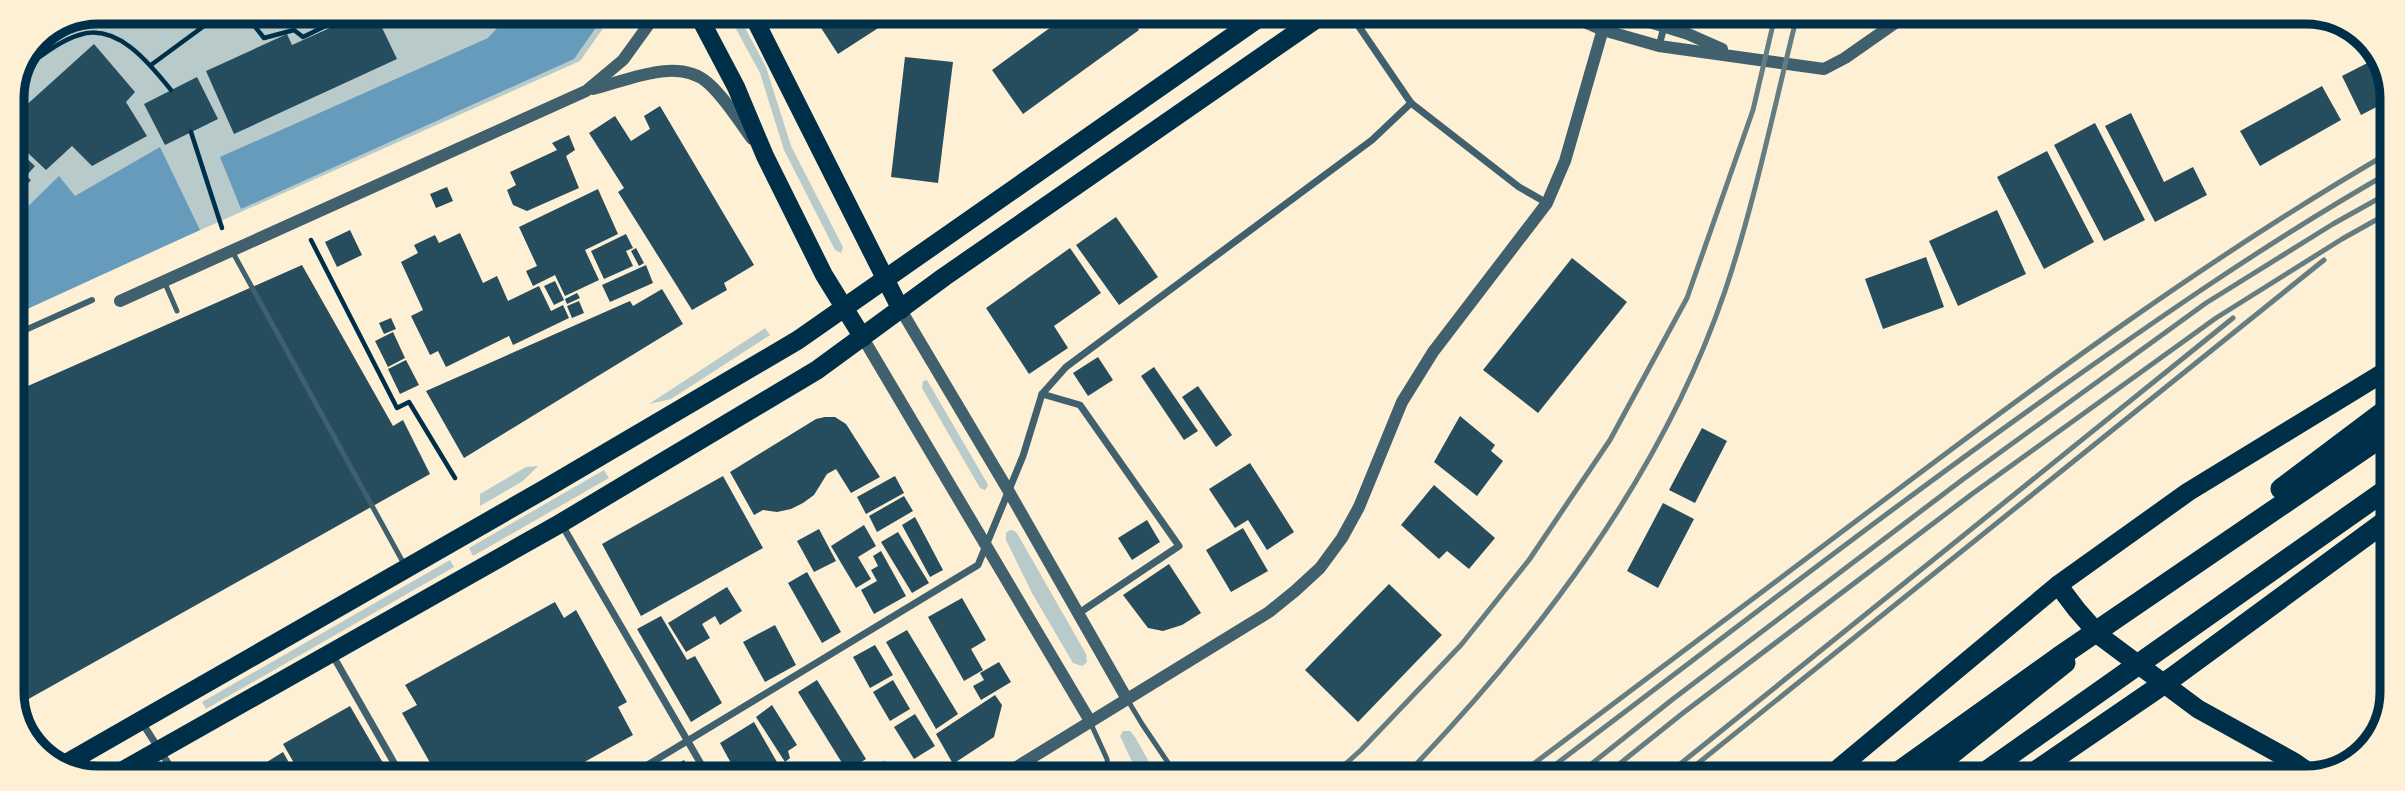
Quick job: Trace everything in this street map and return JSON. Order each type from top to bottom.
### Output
[{"type":"highway","points":[[69,761],[798,340],[1250,24]]},
{"type":"highway","points":[[132,766],[561,523],[817,370],[944,277],[1309,24]]},
{"type":"highway","points":[[1842,766],[2058,585],[2189,492],[2380,375]]},
{"type":"highway","points":[[2059,657],[2380,415]]},
{"type":"highway","points":[[1907,766],[2059,657],[2380,438]]},
{"type":"highway","points":[[1938,766],[2100,636],[2248,532],[2380,447]]},
{"type":"highway","points":[[1994,766],[2380,494]]},
{"type":"highway","points":[[2044,766],[2172,678],[2380,525]]},
{"type":"highway","points":[[2058,585],[2100,636],[2198,709],[2300,766]]},
{"type":"main road","points":[[703,24],[736,87],[765,156],[824,275],[863,338]]},
{"type":"main road","points":[[758,24],[901,310]]},
{"type":"street","points":[[586,91],[623,60],[649,24]]},
{"type":"street","points":[[1357,24],[1411,103],[1520,187],[1547,203]]},
{"type":"street","points":[[1589,24],[1659,46],[1824,69],[1894,24]]},
{"type":"street","points":[[1018,766],[1269,611],[1296,592],[1320,568],[1359,508],[1402,402],[1433,352],[1547,203],[1564,161],[1605,24]]},
{"type":"street","points":[[1659,46],[1665,24]]},
{"type":"street","points":[[1672,24],[1738,56]]},
{"type":"street","points":[[120,301],[586,91],[663,71],[690,73],[700,77],[714,89],[765,156]]},
{"type":"street","points":[[647,766],[978,565],[1023,456],[1042,394],[1066,367],[1372,140],[1411,103]]},
{"type":"street","points":[[24,330],[92,300]]},
{"type":"street","points":[[901,310],[1009,489],[1127,699]]},
{"type":"street","points":[[863,338],[1090,721]]},
{"type":"street","points":[[1042,394],[1080,405],[1179,545],[1079,613]]},
{"type":"street","points":[[561,523],[702,766]]},
{"type":"street","points":[[332,654],[396,766]]},
{"type":"street","points":[[141,720],[169,766]]},
{"type":"lane","points":[[232,250],[406,568]]},
{"type":"lane","points":[[164,281],[177,312]]},
{"type":"lane","points":[[1127,699],[1170,766]]},
{"type":"lane","points":[[1090,721],[1108,766]]},
{"type":"path","points":[[151,65],[207,24]]},
{"type":"path","points":[[253,24],[264,38],[294,30],[303,37],[330,24]]},
{"type":"path","points":[[34,62],[77,35],[106,33],[151,65],[171,90]]},
{"type":"path","points":[[191,132],[222,228]]},
{"type":"path","points":[[311,240],[397,408],[409,402],[455,478]]},
{"type":"shaded area","points":[[99,24],[606,24],[580,61],[24,308],[26,84],[37,57],[57,37],[70,30]]},
{"type":"shaded area","points":[[738,24],[743,24],[766,67],[791,146],[843,247],[841,253],[835,250],[784,150],[760,73],[736,29]]},
{"type":"shaded area","points":[[765,328],[770,335],[671,399],[649,404]]},
{"type":"shaded area","points":[[927,380],[987,483],[985,490],[980,488],[922,388],[923,381]]},
{"type":"shaded area","points":[[538,466],[523,481],[480,506],[480,494],[526,467]]},
{"type":"shaded area","points":[[604,470],[609,478],[473,556],[469,548]]},
{"type":"shaded area","points":[[1010,530],[1018,535],[1086,654],[1087,662],[1082,666],[1073,663],[1032,593],[1006,540],[1006,533]]},
{"type":"shaded area","points":[[450,560],[454,567],[206,709],[202,702]]},
{"type":"shaded area","points":[[1123,731],[1130,731],[1151,766],[1134,766],[1120,736]]},
{"type":"water","points":[[501,24],[598,24],[574,59],[241,209],[220,157],[488,38]]},
{"type":"water","points":[[160,147],[200,230],[24,310],[24,210],[59,176],[75,196]]},
{"type":"building","points":[[339,24],[380,24],[397,59],[234,134],[206,71],[287,34],[292,45]]},
{"type":"building","points":[[818,24],[884,24],[838,54]]},
{"type":"building","points":[[1055,24],[1135,24],[1139,30],[1023,114],[992,70]]},
{"type":"building","points":[[94,44],[135,92],[126,102],[147,136],[92,166],[72,146],[46,170],[24,149],[24,107]]},
{"type":"building","points":[[905,57],[953,62],[938,183],[891,177]]},
{"type":"building","points":[[2371,61],[2378,79],[2380,105],[2361,115],[2342,76]]},
{"type":"building","points":[[197,77],[218,119],[165,145],[144,104]]},
{"type":"building","points":[[2322,86],[2341,120],[2260,166],[2240,131]]},
{"type":"building","points":[[660,106],[754,265],[724,283],[727,290],[692,310],[618,192],[624,188],[589,133],[615,116],[631,141],[650,129],[644,116]]},
{"type":"building","points":[[2131,113],[2164,182],[2193,167],[2207,195],[2155,222],[2105,126]]},
{"type":"building","points":[[2095,123],[2145,220],[2104,241],[2054,145]]},
{"type":"building","points":[[569,135],[575,150],[566,156],[579,188],[527,211],[513,205],[507,190],[516,185],[510,172],[557,150],[552,143]]},
{"type":"building","points":[[2047,151],[2094,242],[2044,269],[1997,177]]},
{"type":"building","points":[[24,156],[35,166],[26,176],[31,180],[24,188]]},
{"type":"building","points":[[447,187],[453,201],[436,208],[430,194]]},
{"type":"building","points":[[598,189],[618,234],[585,250],[599,280],[565,296],[555,275],[533,286],[526,271],[537,266],[519,227]]},
{"type":"building","points":[[1997,210],[2026,274],[1958,306],[1929,241]]},
{"type":"building","points":[[1116,217],[1158,277],[1119,305],[1076,245]]},
{"type":"building","points":[[350,230],[362,255],[337,267],[325,242]]},
{"type":"building","points":[[460,233],[483,283],[497,276],[508,301],[539,286],[551,311],[563,305],[569,318],[513,345],[509,336],[446,367],[438,351],[430,355],[411,316],[423,310],[401,262],[418,253],[414,245],[435,235],[439,243]]},
{"type":"building","points":[[626,234],[633,248],[626,251],[633,266],[604,279],[591,251]]},
{"type":"building","points":[[636,248],[644,263],[639,266],[631,251]]},
{"type":"building","points":[[1070,248],[1101,293],[1054,326],[1068,348],[1029,374],[986,308]]},
{"type":"building","points":[[1926,257],[1944,307],[1883,329],[1865,279]]},
{"type":"building","points":[[1572,258],[1627,302],[1538,413],[1483,370]]},
{"type":"building","points":[[302,265],[393,426],[403,420],[430,474],[25,701],[24,387]]},
{"type":"building","points":[[646,265],[653,283],[610,302],[602,285]]},
{"type":"building","points":[[555,281],[564,300],[554,305],[544,286]]},
{"type":"building","points":[[662,289],[683,324],[464,458],[426,391],[630,301],[633,306]]},
{"type":"building","points":[[577,293],[580,298],[567,304],[565,299]]},
{"type":"building","points":[[579,301],[584,313],[572,318],[567,306]]},
{"type":"building","points":[[391,318],[396,329],[384,334],[379,323]]},
{"type":"building","points":[[393,332],[405,358],[388,367],[375,341]]},
{"type":"building","points":[[1098,357],[1113,380],[1088,396],[1073,373]]},
{"type":"building","points":[[406,360],[419,385],[400,394],[388,369]]},
{"type":"building","points":[[1154,367],[1198,431],[1184,440],[1141,376]]},
{"type":"building","points":[[1198,386],[1232,435],[1216,447],[1182,397]]},
{"type":"building","points":[[1460,416],[1495,445],[1491,451],[1503,461],[1477,496],[1434,462]]},
{"type":"building","points":[[835,417],[846,424],[880,477],[851,493],[836,469],[827,474],[814,495],[803,503],[791,509],[777,512],[763,510],[754,515],[730,472],[816,419]]},
{"type":"building","points":[[1702,428],[1727,441],[1695,503],[1669,490]]},
{"type":"building","points":[[1250,463],[1294,532],[1267,550],[1248,520],[1235,528],[1209,489]]},
{"type":"building","points":[[723,476],[763,548],[641,616],[602,544]]},
{"type":"building","points":[[895,476],[904,493],[866,514],[857,497]]},
{"type":"building","points":[[1434,485],[1495,538],[1469,569],[1447,551],[1439,559],[1401,525]]},
{"type":"building","points":[[904,496],[913,511],[877,532],[869,516]]},
{"type":"building","points":[[1663,503],[1694,519],[1658,588],[1627,571]]},
{"type":"building","points":[[915,517],[943,570],[930,577],[902,525]]},
{"type":"building","points":[[1147,520],[1160,542],[1132,560],[1118,538]]},
{"type":"building","points":[[864,525],[876,546],[858,557],[871,579],[856,588],[831,546]]},
{"type":"building","points":[[1243,528],[1268,571],[1231,592],[1206,550]]},
{"type":"building","points":[[819,529],[836,561],[814,572],[797,541]]},
{"type":"building","points":[[898,532],[929,583],[912,593],[881,542]]},
{"type":"building","points":[[881,551],[906,596],[874,614],[861,590],[877,581],[871,570],[878,566],[873,556]]},
{"type":"building","points":[[1169,564],[1201,613],[1182,625],[1163,631],[1148,628],[1123,595]]},
{"type":"building","points":[[807,572],[841,632],[822,643],[788,583]]},
{"type":"building","points":[[1389,584],[1442,635],[1358,722],[1305,670]]},
{"type":"building","points":[[727,587],[742,611],[720,625],[715,616],[702,624],[710,638],[686,652],[668,623]]},
{"type":"building","points":[[962,598],[986,640],[971,649],[983,670],[964,681],[928,617]]},
{"type":"building","points":[[555,602],[564,618],[576,610],[627,702],[618,707],[633,735],[577,766],[432,766],[402,713],[417,705],[405,685]]},
{"type":"building","points":[[661,616],[687,660],[695,656],[722,703],[691,722],[637,629]]},
{"type":"building","points":[[775,625],[796,665],[765,682],[743,642]]},
{"type":"building","points":[[907,630],[958,714],[936,729],[886,642]]},
{"type":"building","points":[[875,645],[893,675],[870,688],[853,657]]},
{"type":"building","points":[[999,662],[1011,682],[981,700],[973,686],[984,680],[980,673]]},
{"type":"building","points":[[817,680],[866,759],[855,766],[844,766],[798,692]]},
{"type":"building","points":[[893,680],[910,709],[890,721],[873,692]]},
{"type":"building","points":[[995,695],[1002,705],[994,737],[953,764],[936,734]]},
{"type":"building","points":[[772,705],[797,745],[788,751],[790,758],[785,762],[756,717]]},
{"type":"building","points":[[350,706],[385,766],[296,766],[283,744]]},
{"type":"building","points":[[915,714],[935,746],[914,759],[894,727]]},
{"type":"building","points":[[754,722],[779,766],[733,766],[720,743]]},
{"type":"building","points":[[283,752],[291,766],[260,766]]},
{"type":"building","points":[[684,760],[687,766],[674,766]]},
{"type":"railway","points":[[1343,766],[1461,645],[1529,560],[1610,440],[1687,298],[1753,110],[1773,24]]},
{"type":"railway","points":[[1414,766],[1454,724],[1548,611],[1631,489],[1667,425],[1699,359],[1736,257],[1795,24]]},
{"type":"railway","points":[[1531,766],[2070,362],[2196,274],[2380,158]]},
{"type":"railway","points":[[1554,766],[2039,403],[2213,282],[2380,178]]},
{"type":"railway","points":[[1589,766],[1962,480],[2206,303],[2380,198]]},
{"type":"railway","points":[[1617,766],[1972,494],[2216,318],[2380,218]]},
{"type":"railway","points":[[1695,766],[2324,260]]},
{"type":"railway","points":[[1678,766],[2233,318]]}]
